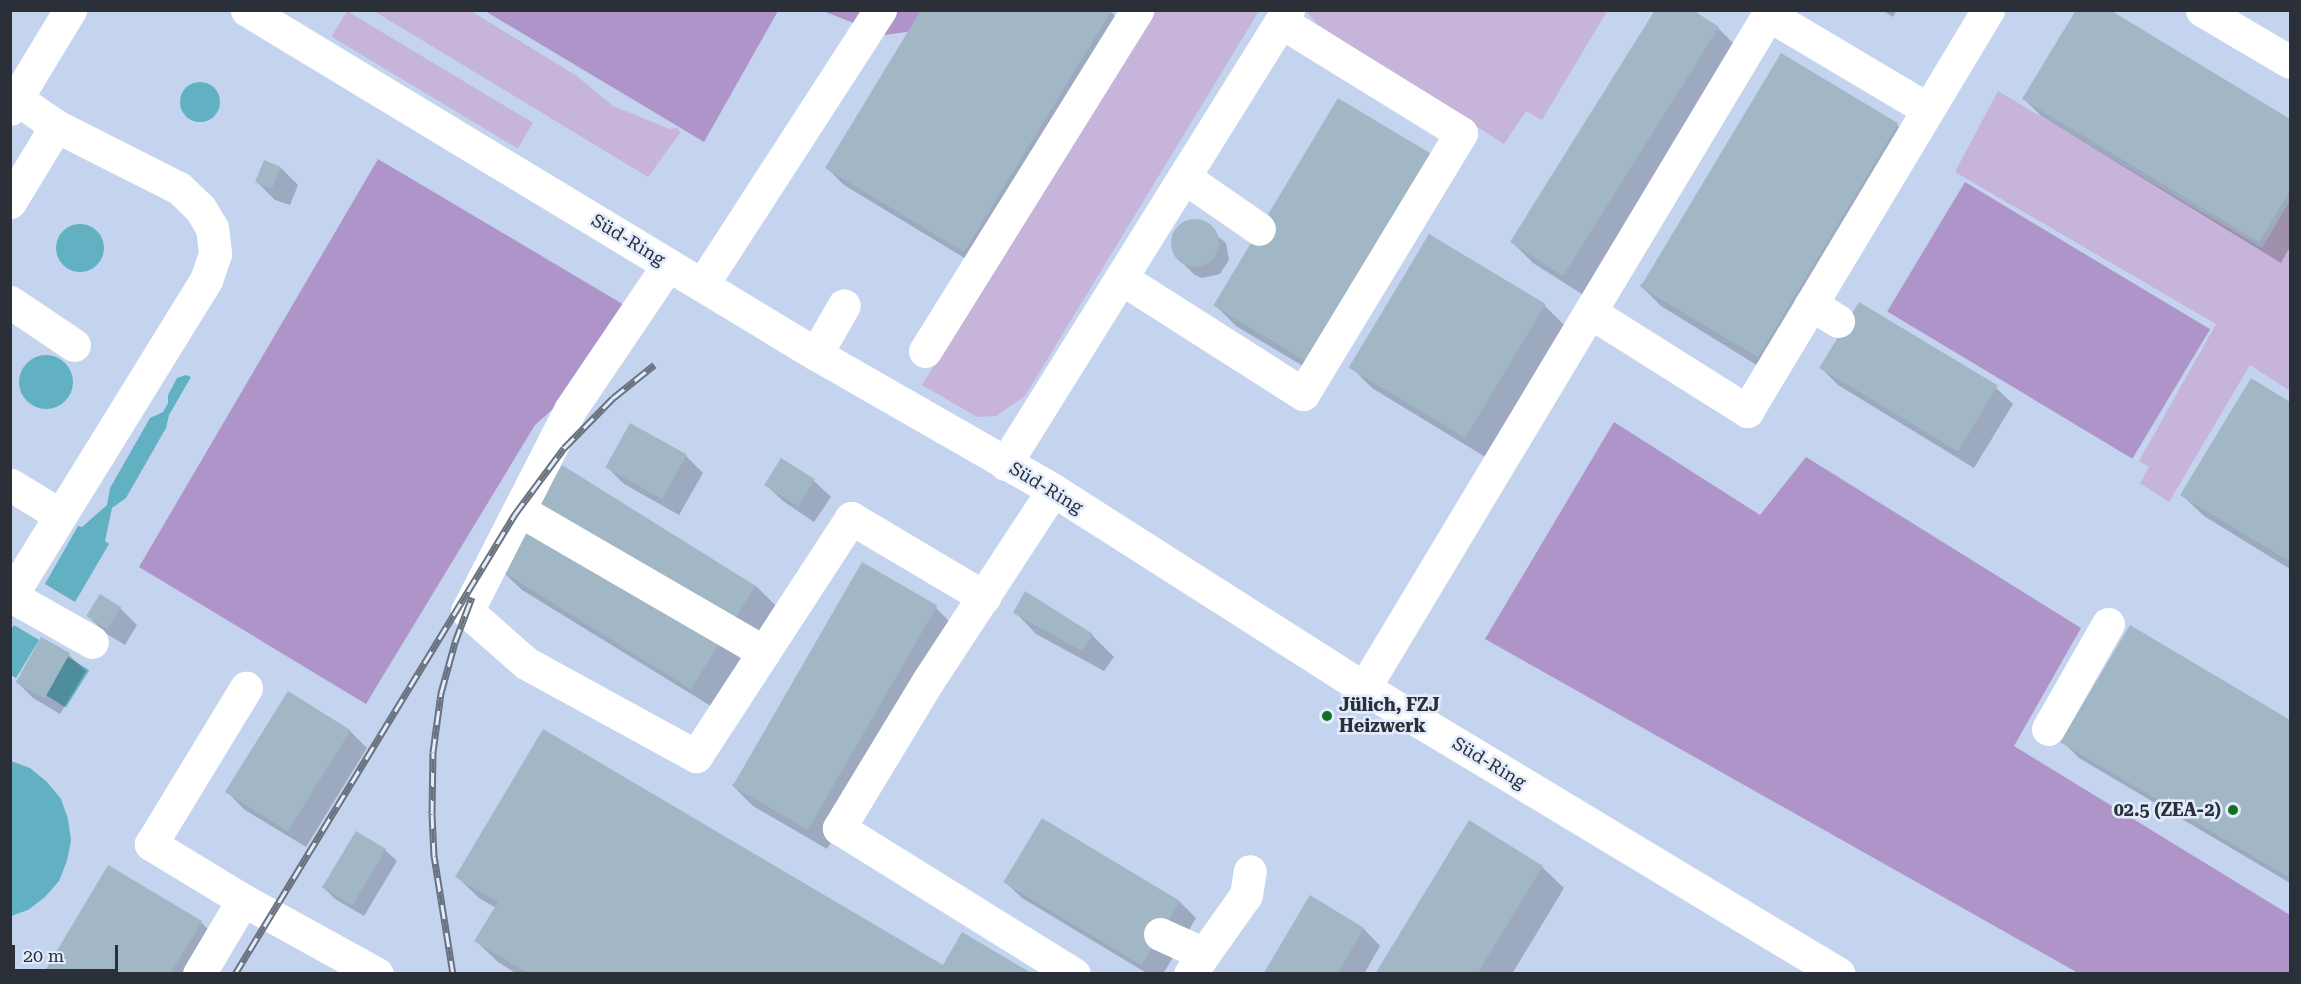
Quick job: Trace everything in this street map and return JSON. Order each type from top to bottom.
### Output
[{"type":"street","points":[[70,10],[13,100],[56,126],[179,188],[200,207],[212,228],[215,254],[206,280],[11,596],[92,642]]},
{"type":"street","name":"Süd-Ring","points":[[247,10],[816,354],[1053,490],[1364,688],[1839,974]]},
{"type":"street","points":[[702,285],[880,10]]},
{"type":"street","points":[[1590,312],[1747,411],[1792,364],[1825,313],[1927,109],[1988,10]]},
{"type":"street","points":[[2202,10],[2290,62]]},
{"type":"street","points":[[925,351],[1134,12]]},
{"type":"street","points":[[1364,688],[1770,13],[1927,109]]},
{"type":"street","points":[[1005,464],[1121,278],[1184,177],[1285,16],[1461,134],[1303,394],[1121,278]]},
{"type":"street","points":[[10,202],[56,126]]},
{"type":"street","points":[[1184,177],[1259,229]]},
{"type":"street","points":[[668,265],[570,410],[467,611],[526,663],[696,756],[851,518],[984,597]]},
{"type":"street","points":[[10,302],[74,345]]},
{"type":"street","points":[[816,354],[844,305]]},
{"type":"street","points":[[11,485],[60,515]]},
{"type":"street","points":[[1053,490],[928,681],[839,828],[1074,974]]},
{"type":"street","points":[[519,510],[764,652]]},
{"type":"street","points":[[2048,729],[2108,624]]},
{"type":"street","points":[[246,688],[151,844],[243,900],[377,974]]},
{"type":"street","points":[[1160,934],[1197,964],[1246,895],[1250,871]]},
{"type":"street","points":[[199,974],[243,900]]},
{"type":"shaded area","points":[[10,11],[2290,11],[2290,973],[10,973]]},
{"type":"shaded area","points":[[347,11],[533,123],[518,148],[332,37]]},
{"type":"shaded area","points":[[374,11],[471,11],[577,76],[613,106],[670,129],[678,128],[680,133],[648,177]]},
{"type":"shaded area","points":[[485,11],[778,11],[704,142]]},
{"type":"shaded area","points":[[823,11],[955,11],[930,29],[884,35]]},
{"type":"shaded area","points":[[1154,11],[1259,11],[1025,396],[996,416],[977,417],[922,385]]},
{"type":"shaded area","points":[[1306,11],[1607,11],[1542,120],[1526,111],[1504,144],[1317,24]]},
{"type":"shaded area","points":[[1998,91],[2262,248],[2290,200],[2290,391],[2250,365],[2169,502],[2140,483],[2149,467],[2139,461],[2216,324],[1955,172]]},
{"type":"shaded area","points":[[378,159],[631,309],[590,376],[535,425],[366,704],[139,567]]},
{"type":"shaded area","points":[[1965,182],[2210,329],[2132,459],[1887,311]]},
{"type":"shaded area","points":[[1614,422],[1760,515],[1806,457],[2081,628],[2014,746],[2290,915],[2290,973],[2078,973],[1485,639]]},
{"type":"water","points":[[200,82],[214,88],[220,102],[214,116],[200,122],[186,116],[180,102],[186,88]]},
{"type":"water","points":[[80,224],[97,231],[104,248],[97,265],[80,272],[63,265],[56,248],[63,231]]},
{"type":"water","points":[[41,355],[51,355],[61,359],[69,367],[73,382],[69,397],[61,405],[51,409],[41,409],[31,405],[23,397],[19,387],[19,377],[23,367],[31,359]]},
{"type":"water","points":[[186,375],[191,377],[169,415],[166,428],[126,498],[112,508],[105,541],[109,544],[75,602],[45,584],[78,526],[82,527],[107,505],[110,488],[150,418],[163,412],[168,403],[168,395],[177,378]]},
{"type":"water","points":[[14,625],[39,640],[16,678],[11,675],[10,631]]},
{"type":"water","points":[[68,657],[89,670],[66,708],[45,694]]},
{"type":"water","points":[[11,761],[30,768],[47,782],[61,799],[68,819],[71,840],[67,861],[59,881],[45,897],[28,910],[11,916]]},
{"type":"building","points":[[921,10],[1112,10],[964,252],[825,168]]},
{"type":"building","points":[[1655,10],[1693,10],[1719,27],[1563,276],[1510,242]]},
{"type":"building","points":[[2076,10],[2110,10],[2290,119],[2290,191],[2259,242],[2022,99]]},
{"type":"building","points":[[1781,53],[1898,124],[1758,358],[1640,287]]},
{"type":"building","points":[[1338,98],[1431,154],[1306,361],[1213,305]]},
{"type":"building","points":[[264,160],[281,167],[272,189],[255,182]]},
{"type":"building","points":[[1190,219],[1200,219],[1212,226],[1219,238],[1219,248],[1212,260],[1200,267],[1190,267],[1175,256],[1171,248],[1171,238],[1182,223]]},
{"type":"building","points":[[1429,234],[1546,304],[1465,438],[1349,368]]},
{"type":"building","points":[[1859,302],[1998,385],[1958,451],[1819,368]]},
{"type":"building","points":[[2251,378],[2290,402],[2290,562],[2180,495]]},
{"type":"building","points":[[630,423],[687,455],[662,499],[605,468]]},
{"type":"building","points":[[781,458],[815,479],[798,506],[764,485]]},
{"type":"building","points":[[562,465],[755,586],[691,689],[497,568]]},
{"type":"building","points":[[862,562],[937,606],[808,830],[732,786]]},
{"type":"building","points":[[1025,591],[1093,634],[1082,651],[1013,613]]},
{"type":"building","points":[[100,594],[121,607],[107,629],[86,616]]},
{"type":"building","name":"02.5 (ZEA-2)","points":[[2130,625],[2290,720],[2290,878],[2060,742]]},
{"type":"building","points":[[41,637],[70,653],[45,698],[16,682]]},
{"type":"building","points":[[288,691],[351,730],[288,831],[225,792]]},
{"type":"building","points":[[543,729],[943,965],[962,932],[1033,974],[529,974],[474,941],[498,902],[455,877]]},
{"type":"building","points":[[1042,818],[1180,901],[1141,965],[1003,882]]},
{"type":"building","points":[[1469,820],[1543,866],[1477,974],[1375,974]]},
{"type":"building","points":[[356,831],[386,849],[352,906],[322,888]]},
{"type":"building","points":[[108,865],[202,921],[170,974],[43,974]]},
{"type":"building","points":[[1310,895],[1364,928],[1337,974],[1263,974]]},
{"type":"railway","points":[[235,974],[515,514],[564,448],[613,398],[654,365]]},
{"type":"railway","points":[[453,974],[434,856],[433,752],[441,693],[455,642],[472,597]]},
{"type":"place","name":"Jülich, FZJ Heizwerk","points":[[1327,716]]},
{"type":"place","name":"02.5 (ZEA-2)","points":[[2233,810]]}]
